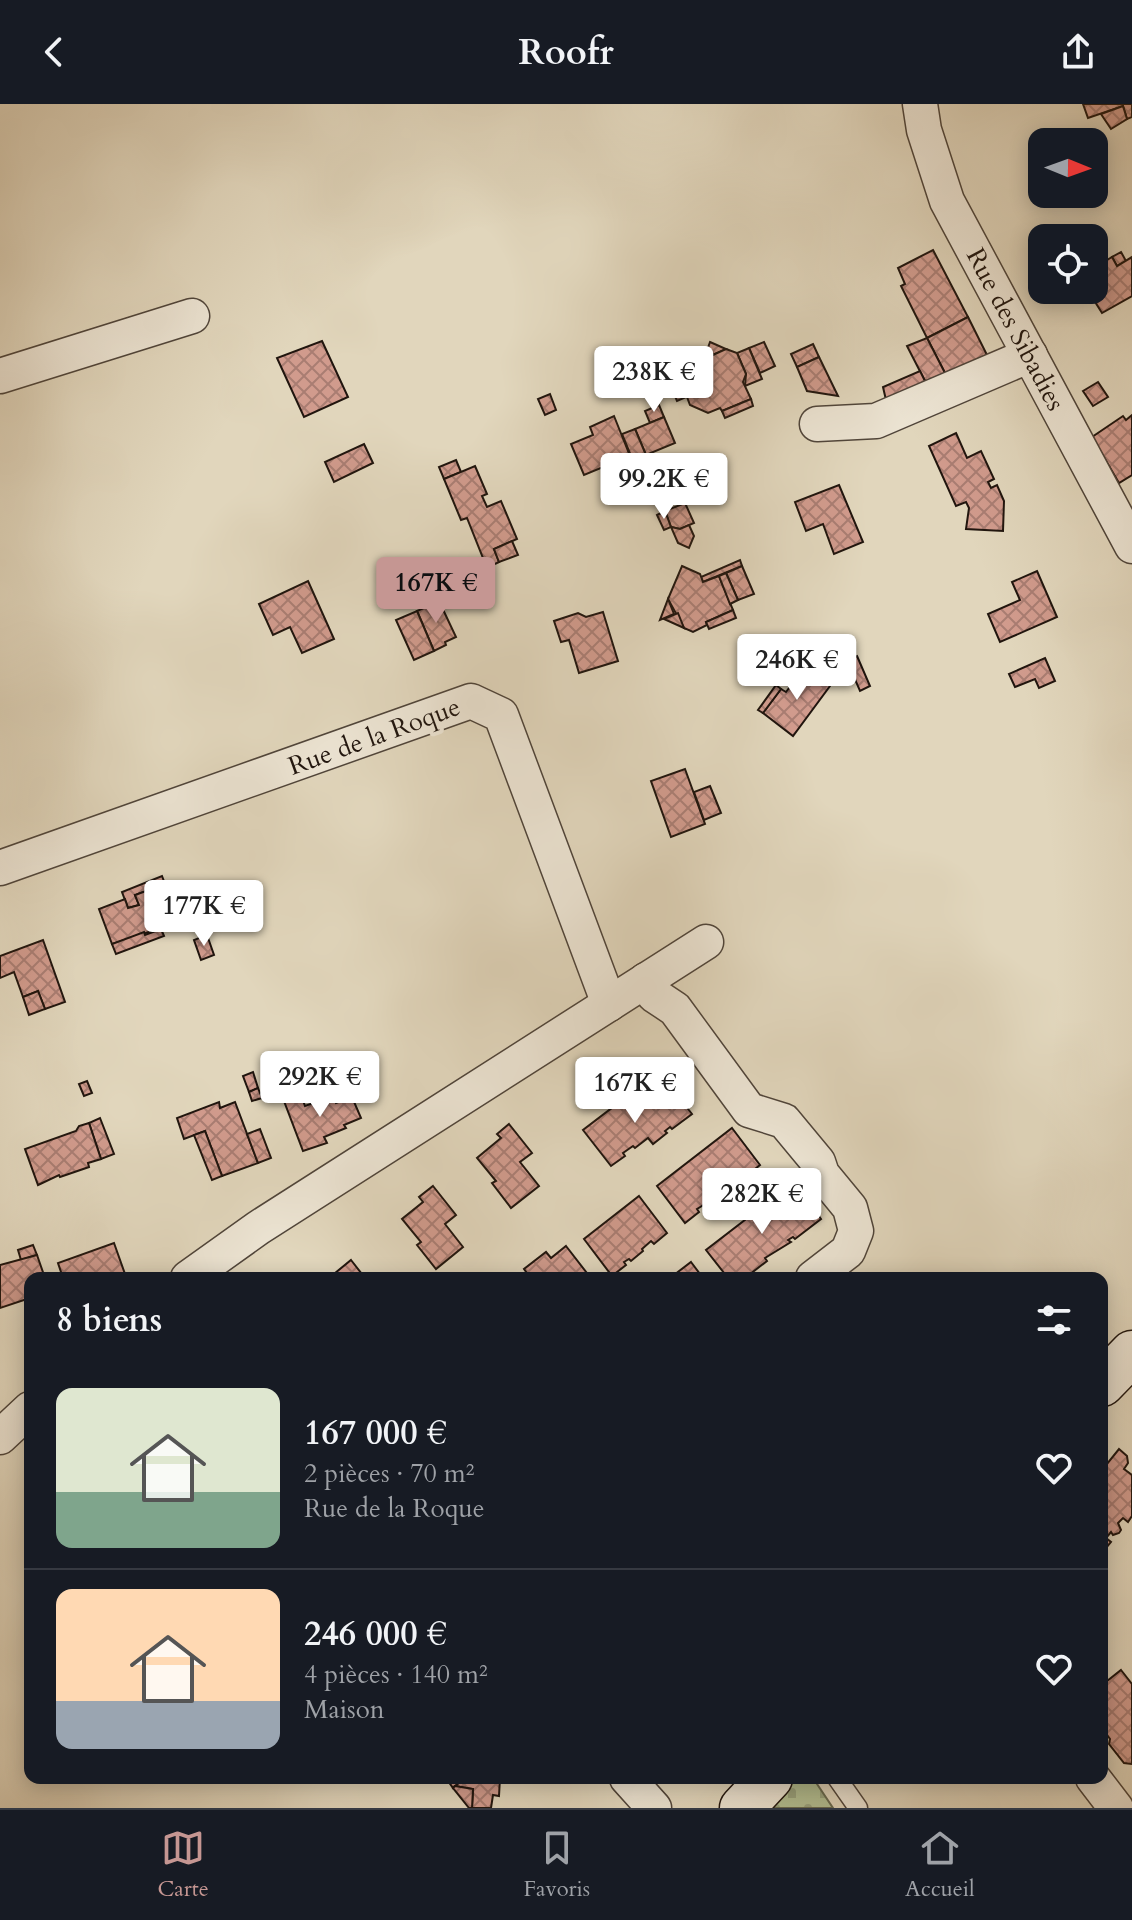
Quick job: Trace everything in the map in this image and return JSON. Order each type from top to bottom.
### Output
[{"type":"main road","points":[[1108,1378],[1132,1353]]},
{"type":"main road","points":[[742,1808],[764,1784]]},
{"type":"street","name":"Rue des Sibadies","points":[[920,104],[924,130],[947,201],[1132,546]]},
{"type":"street","points":[[0,376],[192,316]]},
{"type":"street","points":[[817,424],[876,421],[1030,355]]},
{"type":"street","name":"Rue de la Roque","points":[[0,868],[471,701],[501,715],[609,1004]]},
{"type":"street","points":[[196,1272],[258,1228],[706,942]]},
{"type":"street","points":[[646,980],[654,995],[675,1009],[749,1110],[784,1121],[850,1208],[856,1231],[848,1251],[821,1272]]},
{"type":"street","points":[[0,1437],[24,1415]]},
{"type":"street","points":[[632,1784],[654,1808]]},
{"type":"street","points":[[1098,1784],[1116,1808]]},
{"type":"lane","points":[[841,1784],[858,1808]]},
{"type":"green space","points":[[791,1784],[817,1784],[833,1808],[768,1808]]},
{"type":"building","points":[[1083,104],[1132,104],[1132,117],[1127,119],[1123,106],[1088,118]]},
{"type":"building","points":[[1123,106],[1127,119],[1111,129],[1101,114]]},
{"type":"building","points":[[933,250],[968,317],[927,338],[901,286],[905,284],[898,268]]},
{"type":"building","points":[[1121,252],[1126,261],[1117,266],[1112,257]]},
{"type":"building","points":[[1112,257],[1117,266],[1132,257],[1132,296],[1102,313],[1096,304],[1108,304],[1108,259]]},
{"type":"building","points":[[968,317],[987,355],[946,375],[927,338]]},
{"type":"building","points":[[927,338],[946,375],[926,383],[907,346]]},
{"type":"building","points":[[322,341],[348,397],[304,417],[277,358]]},
{"type":"building","points":[[710,342],[726,349],[704,359]]},
{"type":"building","points":[[764,342],[775,366],[760,373],[749,348]]},
{"type":"building","points":[[813,344],[819,357],[797,367],[791,354]]},
{"type":"building","points":[[749,348],[762,379],[745,386],[746,374],[737,353]]},
{"type":"building","points":[[726,349],[737,353],[746,374],[743,382],[751,399],[722,411],[720,408],[708,413],[690,405],[687,397],[698,392],[694,382],[704,359]]},
{"type":"building","points":[[652,354],[666,386],[661,388],[655,374],[647,377],[640,360]]},
{"type":"building","points":[[819,357],[838,396],[807,391],[797,367]]},
{"type":"building","points":[[643,368],[648,380],[637,385],[630,382],[635,372]]},
{"type":"building","points":[[920,371],[926,383],[886,400],[883,387]]},
{"type":"building","points":[[655,374],[661,388],[653,392],[647,377]]},
{"type":"building","points":[[648,380],[653,392],[642,396],[637,385]]},
{"type":"building","points":[[693,380],[698,392],[677,401],[672,389]]},
{"type":"building","points":[[1098,382],[1108,397],[1093,406],[1083,391]]},
{"type":"building","points":[[550,394],[556,410],[545,415],[538,399]]},
{"type":"building","points":[[751,399],[753,406],[725,418],[722,411]]},
{"type":"building","points":[[659,405],[664,417],[650,423],[645,411]]},
{"type":"building","points":[[1132,415],[1132,475],[1119,483],[1092,437],[1123,416],[1126,420]]},
{"type":"building","points":[[614,416],[630,456],[584,475],[571,444],[593,435],[590,427]]},
{"type":"building","points":[[664,417],[675,443],[646,455],[635,429]]},
{"type":"building","points":[[635,429],[646,455],[633,461],[622,434]]},
{"type":"building","points":[[956,433],[967,458],[981,451],[994,479],[988,482],[991,488],[997,485],[1004,501],[1003,531],[966,529],[969,508],[966,502],[956,506],[929,446]]},
{"type":"building","points":[[364,444],[373,463],[334,482],[325,462]]},
{"type":"building","points":[[456,460],[461,472],[444,479],[439,467]]},
{"type":"building","points":[[475,466],[487,494],[482,496],[487,507],[501,501],[517,539],[494,549],[499,562],[487,568],[467,518],[461,520],[444,479]]},
{"type":"building","points":[[839,485],[863,542],[834,554],[823,524],[806,531],[795,502]]},
{"type":"building","points":[[685,503],[694,523],[680,529],[671,527],[665,511]]},
{"type":"building","points":[[665,511],[671,527],[664,530],[657,515]]},
{"type":"building","points":[[689,525],[694,536],[689,548],[678,543],[671,527],[680,529]]},
{"type":"building","points":[[512,541],[518,555],[499,562],[494,549]]},
{"type":"building","points":[[740,560],[742,566],[703,582],[701,577]]},
{"type":"building","points":[[682,566],[700,574],[703,582],[719,576],[733,610],[706,622],[707,625],[693,632],[684,628],[668,599]]},
{"type":"building","points":[[742,566],[754,594],[738,600],[726,573]]},
{"type":"building","points":[[1037,571],[1057,617],[1000,642],[988,614],[1020,600],[1012,582]]},
{"type":"building","points":[[442,573],[448,582],[435,590],[430,581]]},
{"type":"building","points":[[726,573],[738,600],[730,604],[719,576]]},
{"type":"building","points":[[308,581],[334,639],[302,653],[290,627],[273,635],[259,604]]},
{"type":"building","points":[[668,599],[674,614],[660,620]]},
{"type":"building","points":[[439,601],[456,637],[434,651],[417,611]]},
{"type":"building","points":[[733,610],[736,618],[709,629],[706,622]]},
{"type":"building","points":[[417,611],[434,651],[414,660],[396,620]]},
{"type":"building","points":[[603,612],[618,661],[579,673],[569,640],[561,642],[554,621],[578,613],[586,617]]},
{"type":"building","points":[[678,613],[684,628],[664,619]]},
{"type":"building","points":[[857,656],[870,686],[860,691],[847,661]]},
{"type":"building","points":[[1045,658],[1055,681],[1039,688],[1035,679],[1015,687],[1009,674]]},
{"type":"building","points":[[805,667],[830,686],[793,736],[763,713],[781,689],[786,692]]},
{"type":"building","points":[[776,685],[781,689],[763,713],[758,710]]},
{"type":"building","points":[[685,769],[705,824],[671,837],[651,781]]},
{"type":"building","points":[[710,786],[721,813],[704,820],[694,792]]},
{"type":"building","points":[[162,876],[165,884],[135,895],[139,905],[128,908],[122,892]]},
{"type":"building","points":[[180,882],[192,914],[178,919],[166,887]]},
{"type":"building","points":[[165,884],[180,922],[112,944],[99,909],[125,899],[128,908],[139,905],[135,895]]},
{"type":"building","points":[[161,929],[164,936],[116,954],[112,944]]},
{"type":"building","points":[[207,935],[214,955],[201,960],[194,940]]},
{"type":"building","points":[[43,940],[65,1002],[45,1009],[38,991],[23,997],[14,972],[0,978],[0,956]]},
{"type":"building","points":[[38,991],[45,1009],[29,1015],[23,997]]},
{"type":"building","points":[[253,1072],[258,1088],[249,1092],[243,1076]]},
{"type":"building","points":[[87,1081],[92,1093],[84,1096],[79,1084]]},
{"type":"building","points":[[258,1088],[262,1098],[252,1101],[249,1092]]},
{"type":"building","points":[[673,1090],[692,1114],[672,1129],[670,1127],[653,1144],[648,1138],[635,1148],[633,1146],[611,1166],[583,1130],[621,1101],[626,1107],[644,1093],[654,1104]]},
{"type":"building","points":[[301,1095],[305,1106],[333,1096],[336,1103],[352,1097],[361,1118],[324,1137],[327,1143],[303,1151],[284,1101]]},
{"type":"building","points":[[219,1102],[220,1108],[235,1102],[258,1163],[222,1176],[205,1131],[184,1139],[177,1118]]},
{"type":"building","points":[[100,1118],[114,1154],[101,1159],[89,1123]]},
{"type":"building","points":[[89,1123],[101,1159],[88,1163],[89,1167],[59,1175],[38,1185],[25,1149],[76,1131],[79,1126]]},
{"type":"building","points":[[509,1124],[532,1153],[520,1162],[539,1186],[511,1208],[492,1183],[496,1181],[477,1158],[501,1138],[497,1134]]},
{"type":"building","points":[[732,1128],[760,1165],[746,1176],[744,1173],[739,1177],[742,1179],[727,1190],[725,1187],[721,1191],[723,1193],[697,1209],[699,1212],[685,1223],[657,1186]]},
{"type":"building","points":[[260,1129],[271,1158],[258,1163],[247,1134]]},
{"type":"building","points":[[205,1131],[222,1176],[212,1180],[194,1135]]},
{"type":"building","points":[[433,1186],[456,1215],[445,1224],[463,1247],[436,1269],[417,1245],[421,1242],[402,1219],[423,1202],[419,1197]]},
{"type":"building","points":[[781,1192],[794,1208],[806,1199],[821,1219],[795,1239],[788,1240],[791,1242],[765,1258],[767,1261],[753,1272],[723,1272],[706,1250]]},
{"type":"building","points":[[639,1196],[667,1233],[654,1244],[651,1241],[631,1261],[624,1262],[626,1265],[617,1272],[609,1272],[584,1239]]},
{"type":"building","points":[[114,1243],[124,1272],[61,1272],[58,1263]]},
{"type":"building","points":[[33,1245],[37,1255],[21,1260],[18,1250]]},
{"type":"building","points":[[566,1246],[586,1272],[526,1272],[524,1269],[546,1252],[551,1258]]},
{"type":"building","points":[[37,1255],[43,1272],[24,1272],[24,1300],[0,1308],[0,1265]]},
{"type":"building","points":[[351,1260],[360,1272],[336,1272]]},
{"type":"building","points":[[691,1262],[698,1272],[678,1272]]},
{"type":"building","points":[[1119,1449],[1127,1456],[1128,1463],[1124,1469],[1132,1475],[1132,1516],[1128,1522],[1123,1518],[1118,1523],[1119,1533],[1113,1535],[1111,1532],[1108,1536],[1108,1463]]},
{"type":"building","points":[[1121,1670],[1132,1684],[1132,1764],[1124,1763],[1109,1744],[1108,1680]]},
{"type":"building","points":[[500,1784],[499,1796],[493,1795],[491,1808],[472,1808],[473,1789],[455,1786]]},
{"type":"building","points":[[453,1788],[473,1789],[472,1808]]}]
